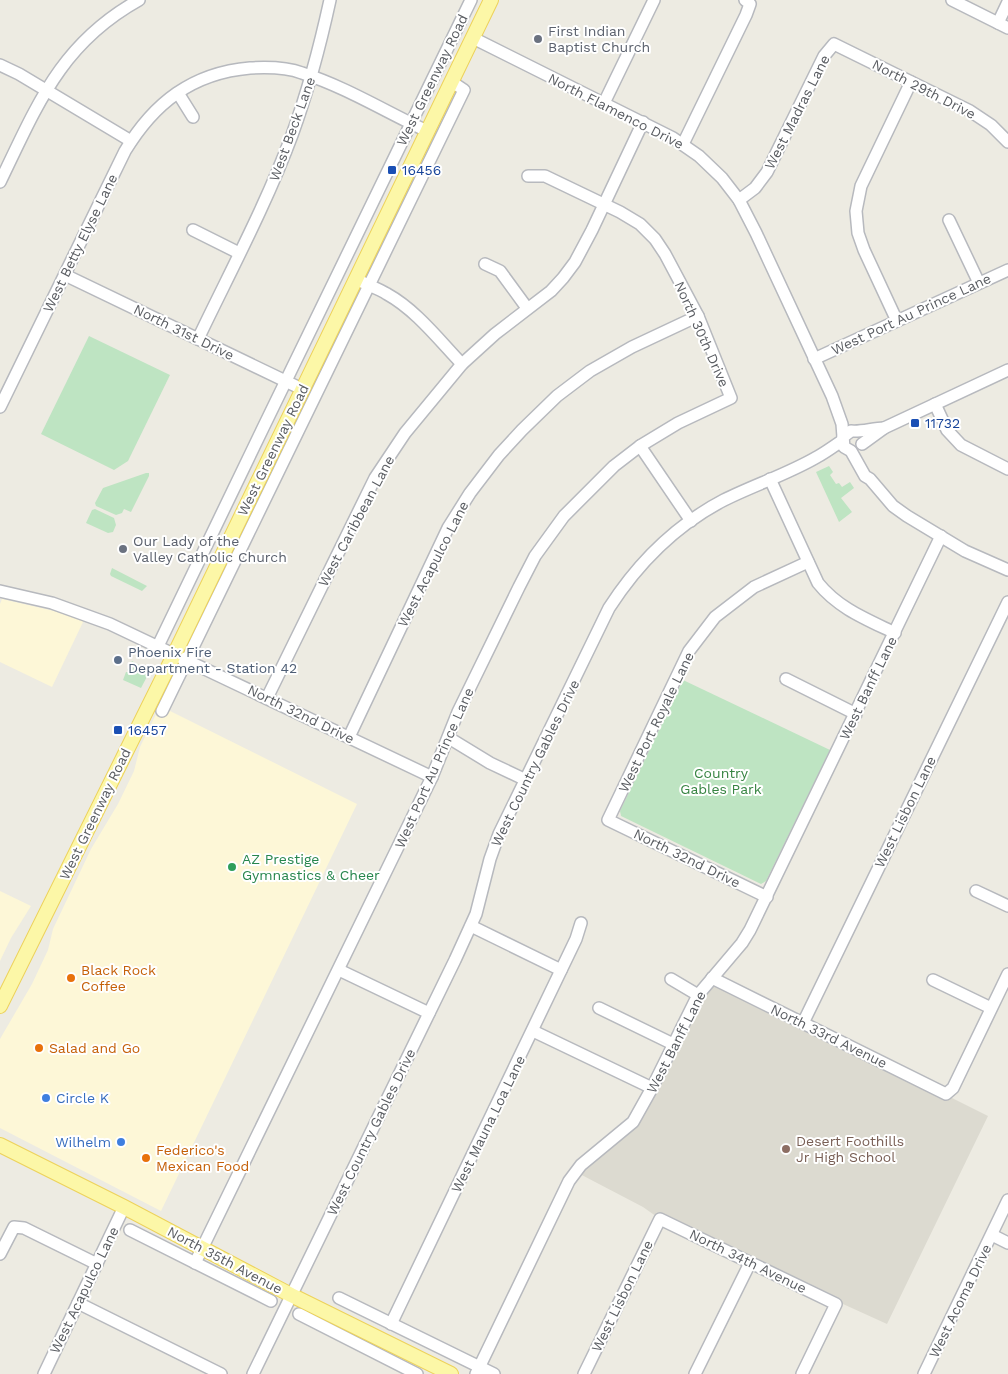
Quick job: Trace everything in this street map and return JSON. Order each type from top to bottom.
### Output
[{"type":"main road","name":"West Greenway Road","points":[[0,1006],[175,653],[302,388],[362,282],[427,131],[491,0]]},
{"type":"main road","name":"North 35th Avenue","points":[[0,1145],[451,1374]]},
{"type":"street","points":[[0,182],[46,90],[66,59],[78,46],[110,19],[137,0]]},
{"type":"street","name":"West Beck Lane","points":[[198,339],[284,155],[311,76],[330,0]]},
{"type":"street","name":"West Greenway Road","points":[[158,646],[471,0]]},
{"type":"street","points":[[604,103],[654,0]]},
{"type":"street","points":[[952,0],[1003,25],[1008,2]]},
{"type":"street","points":[[683,144],[746,15],[747,2]]},
{"type":"street","name":"North Flamenco Drive","points":[[473,38],[643,122],[683,144],[722,178],[739,200],[756,233],[832,396],[859,468],[893,506],[907,516],[966,551],[1008,570]]},
{"type":"street","name":"North 29th Drive","points":[[834,44],[980,117],[1008,142]]},
{"type":"street","name":"West Madras Lane","points":[[739,200],[754,188],[767,172],[824,56],[834,44]]},
{"type":"street","points":[[0,65],[19,74],[131,141]]},
{"type":"street","name":"West Betty Elyse Lane","points":[[0,407],[131,141],[144,122],[157,108],[178,92],[199,80],[237,69],[266,67],[300,72],[427,131]]},
{"type":"street","name":"West Greenway Road","points":[[162,711],[188,660],[362,282],[464,90],[452,82]]},
{"type":"street","points":[[897,321],[864,250],[856,225],[856,211],[861,186],[912,82]]},
{"type":"street","points":[[178,92],[193,117]]},
{"type":"street","name":"West Caribbean Lane","points":[[267,698],[375,478],[404,433],[462,364],[527,308],[551,291],[563,278],[575,262],[643,122]]},
{"type":"street","name":"North 30th Drive","points":[[528,176],[545,176],[604,204],[640,224],[655,239],[698,316],[731,398]]},
{"type":"street","points":[[949,220],[979,283]]},
{"type":"street","points":[[193,230],[239,253]]},
{"type":"street","points":[[484,264],[500,271],[527,308]]},
{"type":"street","name":"West Port Au Prince Lane","points":[[814,359],[1008,270]]},
{"type":"street","name":"North 31st Drive","points":[[65,275],[302,388]]},
{"type":"street","points":[[362,282],[388,294],[399,303],[418,319],[462,364]]},
{"type":"street","name":"West Acapulco Lane","points":[[348,737],[448,528],[470,493],[499,455],[557,396],[590,371],[632,347],[698,316]]},
{"type":"street","name":"West Country Gables Drive","points":[[253,1374],[471,926],[480,902],[490,858],[499,834],[606,615],[623,587],[645,560],[666,539],[723,501],[817,458],[851,445],[1008,370]]},
{"type":"street","name":"North Flamenco Drive","points":[[832,396],[856,432],[862,437],[851,445]]},
{"type":"street","name":"West Port Au Prince Lane","points":[[195,1263],[432,777],[458,712],[535,556],[564,516],[614,466],[640,446],[678,423],[731,398]]},
{"type":"street","points":[[935,404],[947,430],[961,445],[1008,469]]},
{"type":"street","name":"West Country Gables Drive","points":[[856,432],[884,428]]},
{"type":"street","points":[[640,446],[691,521]]},
{"type":"street","points":[[770,479],[818,583],[825,592],[841,606],[895,633]]},
{"type":"street","name":"West Banff Lane","points":[[478,1370],[569,1180],[581,1165],[633,1122],[698,995],[746,937],[942,536]]},
{"type":"street","name":"West Port Royale Lane","points":[[608,820],[689,651],[715,617],[754,587],[808,562]]},
{"type":"street","name":"North 32nd Drive","points":[[0,591],[78,611],[175,653],[432,777]]},
{"type":"street","name":"West Lisbon Lane","points":[[803,1023],[1008,602]]},
{"type":"street","points":[[786,679],[856,714]]},
{"type":"street","points":[[449,738],[490,763],[526,780]]},
{"type":"street","name":"North 32nd Drive","points":[[608,820],[767,896]]},
{"type":"street","points":[[976,891],[1008,906]]},
{"type":"street","name":"West Mauna Loa Lane","points":[[391,1324],[533,1031],[576,939],[581,923]]},
{"type":"street","points":[[471,926],[561,970]]},
{"type":"street","points":[[339,970],[429,1014]]},
{"type":"street","points":[[933,980],[991,1008],[1008,974]]},
{"type":"street","name":"North 33rd Avenue","points":[[712,978],[946,1094],[953,1088],[991,1008]]},
{"type":"street","points":[[672,980],[698,995]]},
{"type":"street","points":[[599,1008],[673,1044]]},
{"type":"street","points":[[533,1031],[652,1088]]},
{"type":"street","name":"West Acoma Drive","points":[[924,1374],[1008,1200]]},
{"type":"street","name":"West Acapulco Lane","points":[[44,1374],[124,1207]]},
{"type":"street","name":"West Lisbon Lane","points":[[584,1374],[660,1218]]},
{"type":"street","name":"North 34th Avenue","points":[[660,1218],[836,1304],[802,1374]]},
{"type":"street","points":[[0,1254],[14,1226],[24,1228],[96,1264]]},
{"type":"street","name":"North 35th Avenue","points":[[130,1230],[271,1301]]},
{"type":"street","points":[[992,1235],[1008,1243]]},
{"type":"street","points":[[695,1374],[750,1262]]},
{"type":"street","points":[[339,1298],[478,1370],[494,1374]]},
{"type":"street","points":[[78,1303],[221,1374]]},
{"type":"street","points":[[299,1314],[417,1374]]},
{"type":"shaded area","points":[[2,599],[84,620],[52,687],[0,662],[0,604]]},
{"type":"shaded area","points":[[160,706],[357,804],[161,1211],[0,1128],[0,1039],[32,984],[48,950],[53,929],[91,849],[118,804],[134,771],[140,747]]},
{"type":"shaded area","points":[[0,891],[31,906],[11,938],[0,961]]},
{"type":"shaded area","name":"Desert Foothills Jr High School","points":[[712,978],[988,1116],[887,1324],[843,1304],[836,1304],[660,1219],[643,1207],[576,1172],[625,1130]]},
{"type":"green space","points":[[89,336],[170,375],[128,461],[114,470],[41,434]]},
{"type":"green space","points":[[829,466],[833,472],[830,475],[836,484],[839,483],[842,487],[850,482],[854,488],[841,498],[852,512],[839,522],[816,472]]},
{"type":"green space","points":[[149,473],[149,476],[131,512],[124,509],[122,513],[116,515],[96,506],[95,503],[103,488]]},
{"type":"green space","points":[[95,509],[114,518],[116,525],[113,532],[108,533],[86,523],[92,510]]},
{"type":"green space","points":[[112,568],[147,586],[142,591],[111,576]]},
{"type":"green space","points":[[132,661],[150,671],[141,688],[123,680],[126,672],[129,672],[127,670]]},
{"type":"green space","name":"Country Gables Park","points":[[683,680],[830,750],[766,881],[761,884],[621,816],[620,811]]},
{"type":"place","name":"First Indian Baptist Church","points":[[538,39]]},
{"type":"place","name":"16456","points":[[392,170]]},
{"type":"place","name":"11732","points":[[915,423]]},
{"type":"place","name":"Our Lady of the Valley Catholic Church","points":[[123,549]]},
{"type":"place","name":"Phoenix Fire Department - Station 42","points":[[118,660]]},
{"type":"place","name":"16457","points":[[118,730]]},
{"type":"place","name":"AZ Prestige Gymnastics & Cheer","points":[[232,867]]},
{"type":"place","name":"Black Rock Coffee","points":[[71,978]]},
{"type":"place","name":"Salad and Go","points":[[39,1048]]},
{"type":"place","name":"Circle K","points":[[46,1098]]},
{"type":"place","name":"Wilhelm","points":[[121,1142]]},
{"type":"place","name":"Desert Foothills Jr High School","points":[[786,1149]]},
{"type":"place","name":"Federico's Mexican Food","points":[[146,1158]]}]
